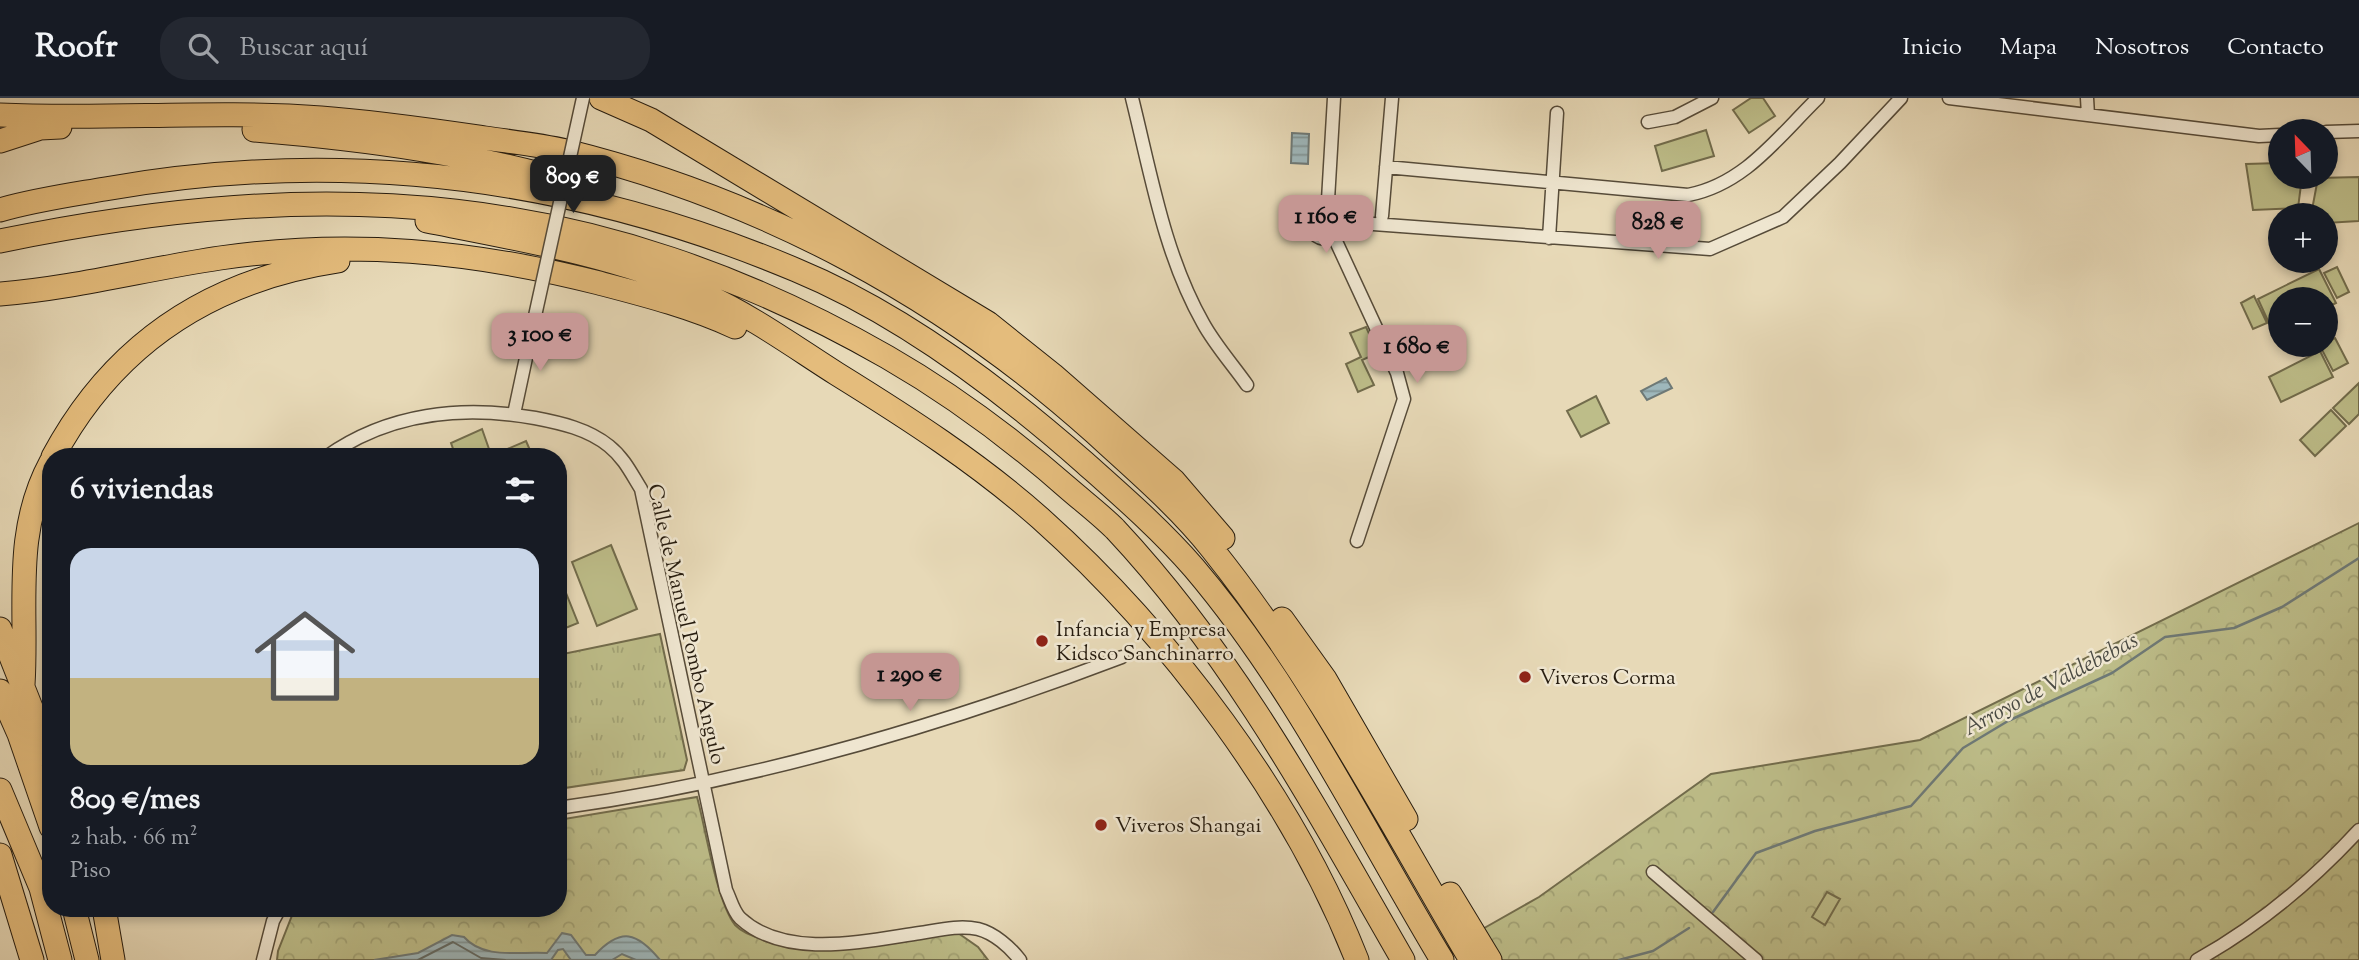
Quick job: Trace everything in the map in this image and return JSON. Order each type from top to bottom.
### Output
[{"type":"highway","points":[[601,98],[651,120],[988,323],[1054,375],[1174,481],[1226,541],[1325,679],[1490,960]]},
{"type":"highway","points":[[0,115],[181,113],[320,118],[417,128],[561,150],[641,172],[726,201],[793,229],[867,268],[973,334],[1040,384],[1159,491],[1211,547],[1307,681],[1471,960]]},
{"type":"highway","points":[[0,141],[40,128],[100,123],[178,124],[314,135],[414,150],[551,176],[649,206],[661,219]]},
{"type":"highway","points":[[0,210],[166,178],[296,168],[449,177],[553,193],[661,219],[799,271],[857,301],[950,356],[1020,405],[1133,506],[1192,566],[1282,684],[1442,960]]},
{"type":"highway","points":[[0,241],[75,226],[229,207],[367,203],[443,208],[570,229],[695,266],[834,327],[935,385],[996,428],[1113,527],[1214,646],[1296,773],[1403,960]]},
{"type":"highway","points":[[229,207],[247,213],[350,213],[426,220],[569,249],[702,294],[774,331],[930,433],[1029,509],[1152,630],[1222,722],[1279,807],[1316,870],[1357,960]]},
{"type":"highway","points":[[0,294],[57,290],[220,258],[284,251],[385,248],[531,266],[711,316],[836,373]]},
{"type":"highway","points":[[58,448],[72,421],[106,378],[185,313],[232,288],[293,268],[360,257],[471,257]]},
{"type":"highway","points":[[23,685],[26,648],[21,584],[30,519],[42,486]]},
{"type":"highway","points":[[0,629],[42,735]]},
{"type":"highway","points":[[0,691],[19,734],[42,801]]},
{"type":"highway","points":[[0,790],[42,892]]},
{"type":"highway","points":[[0,855],[32,960]]},
{"type":"highway","points":[[0,875],[15,901]]},
{"type":"highway","points":[[49,917],[60,960]]},
{"type":"highway","points":[[76,917],[87,960]]},
{"type":"highway","points":[[106,917],[113,960]]},
{"type":"highway","points":[[1346,932],[1363,960]]},
{"type":"street","points":[[514,415],[583,98]]},
{"type":"street","points":[[1132,98],[1156,204],[1169,243],[1203,323],[1247,385]]},
{"type":"street","points":[[1328,200],[1334,98]]},
{"type":"street","points":[[1382,216],[1392,98]]},
{"type":"street","points":[[1648,121],[1675,117],[1712,98]]},
{"type":"street","points":[[1386,167],[1688,195],[1714,190],[1741,174],[1818,98]]},
{"type":"street","points":[[1346,222],[1710,249],[1783,216],[1840,163],[1901,98]]},
{"type":"street","points":[[1949,98],[2268,136]]},
{"type":"street","points":[[2087,98],[2088,115]]},
{"type":"street","points":[[1549,238],[1558,113]]},
{"type":"street","points":[[2338,132],[2359,131]]},
{"type":"street","points":[[1328,200],[1342,207],[1346,222],[1342,231],[1334,237],[1318,236],[1308,223],[1312,207],[1328,200]]},
{"type":"street","points":[[1334,237],[1397,373],[1404,399],[1357,541]]},
{"type":"street","name":"Calle de Manuel Pombo Angulo","points":[[342,448],[365,435],[414,417],[477,411],[573,426],[607,445],[624,460],[641,489],[726,890],[738,917],[759,932],[801,945],[875,939],[964,927],[991,936],[1009,947],[1020,960]]},
{"type":"street","points":[[567,806],[703,782],[906,732],[1122,657]]},
{"type":"street","points":[[2197,960],[2246,929],[2297,890],[2359,830]]},
{"type":"street","points":[[1653,872],[1756,960]]},
{"type":"street","points":[[263,960],[275,917]]},
{"type":"green space","points":[[1751,98],[1763,98],[1775,116],[1749,133],[1733,110]]},
{"type":"green space","points":[[1706,130],[1714,156],[1662,171],[1655,146]]},
{"type":"green space","points":[[2268,163],[2268,189],[2300,189],[2299,203],[2268,203],[2268,209],[2253,210],[2246,164]]},
{"type":"green space","points":[[2359,177],[2359,221],[2338,222],[2338,203],[2313,203],[2316,189],[2338,189],[2338,178]]},
{"type":"green space","points":[[2338,269],[2349,292],[2338,298],[2338,287],[2331,287],[2324,273],[2338,273]]},
{"type":"green space","points":[[2311,273],[2321,273],[2328,287],[2282,287]]},
{"type":"green space","points":[[2268,294],[2268,321],[2258,299]]},
{"type":"green space","points":[[2254,296],[2267,323],[2253,329],[2241,303]]},
{"type":"green space","points":[[1366,327],[1378,353],[1362,360],[1374,385],[1358,392],[1346,364],[1361,357],[1350,333]]},
{"type":"green space","points":[[2338,344],[2348,363],[2333,371],[2326,357],[2338,357]]},
{"type":"green space","points":[[2308,357],[2323,357],[2333,377],[2281,402],[2269,377]]},
{"type":"green space","points":[[2359,383],[2359,414],[2349,424],[2333,408]]},
{"type":"green space","points":[[1596,396],[1609,423],[1581,437],[1567,411]]},
{"type":"green space","points":[[2331,410],[2346,426],[2315,456],[2300,440]]},
{"type":"green space","points":[[482,429],[489,448],[453,448],[451,443]]},
{"type":"green space","points":[[526,441],[529,448],[510,448]]},
{"type":"green space","points":[[2359,523],[2359,960],[1496,960],[1479,931],[1539,897],[1711,774],[1920,740]]},
{"type":"green space","points":[[611,545],[637,609],[597,626],[572,562]]},
{"type":"green space","points":[[567,596],[578,623],[567,627]]},
{"type":"green space","points":[[660,634],[687,760],[684,770],[567,788],[567,653]]},
{"type":"green space","points":[[697,797],[722,899],[735,925],[752,936],[777,942],[841,945],[958,933],[978,947],[988,960],[277,960],[291,917],[567,917],[567,819]]},
{"type":"green space","points":[[1827,892],[1840,899],[1825,925],[1812,917]]},
{"type":"water","points":[[1292,133],[1309,134],[1308,164],[1291,163]]},
{"type":"water","points":[[1666,378],[1672,388],[1647,400],[1641,391]]},
{"type":"water","points":[[562,933],[571,935],[586,955],[595,955],[613,940],[629,936],[644,943],[660,960],[636,960],[622,954],[612,960],[571,960],[563,949],[558,950],[551,960],[374,960],[418,953],[452,935],[464,937],[472,944],[492,952],[547,953]]},
{"type":"waterway","name":"Arroyo de Valdebebas","points":[[1713,912],[1756,853],[1815,831],[1911,806],[1963,748],[2008,721],[2112,673],[2165,637],[2234,628],[2282,607],[2359,558]]},
{"type":"waterway","name":"Arroyo de Valdebebas","points":[[1619,960],[1653,951],[1689,928]]},
{"type":"place","name":"Infancia y Empresa Kidsco Sanchinarro","points":[[1042,641]]},
{"type":"place","name":"Viveros Corma","points":[[1525,677]]},
{"type":"place","name":"Viveros Shangai","points":[[1101,825]]}]
